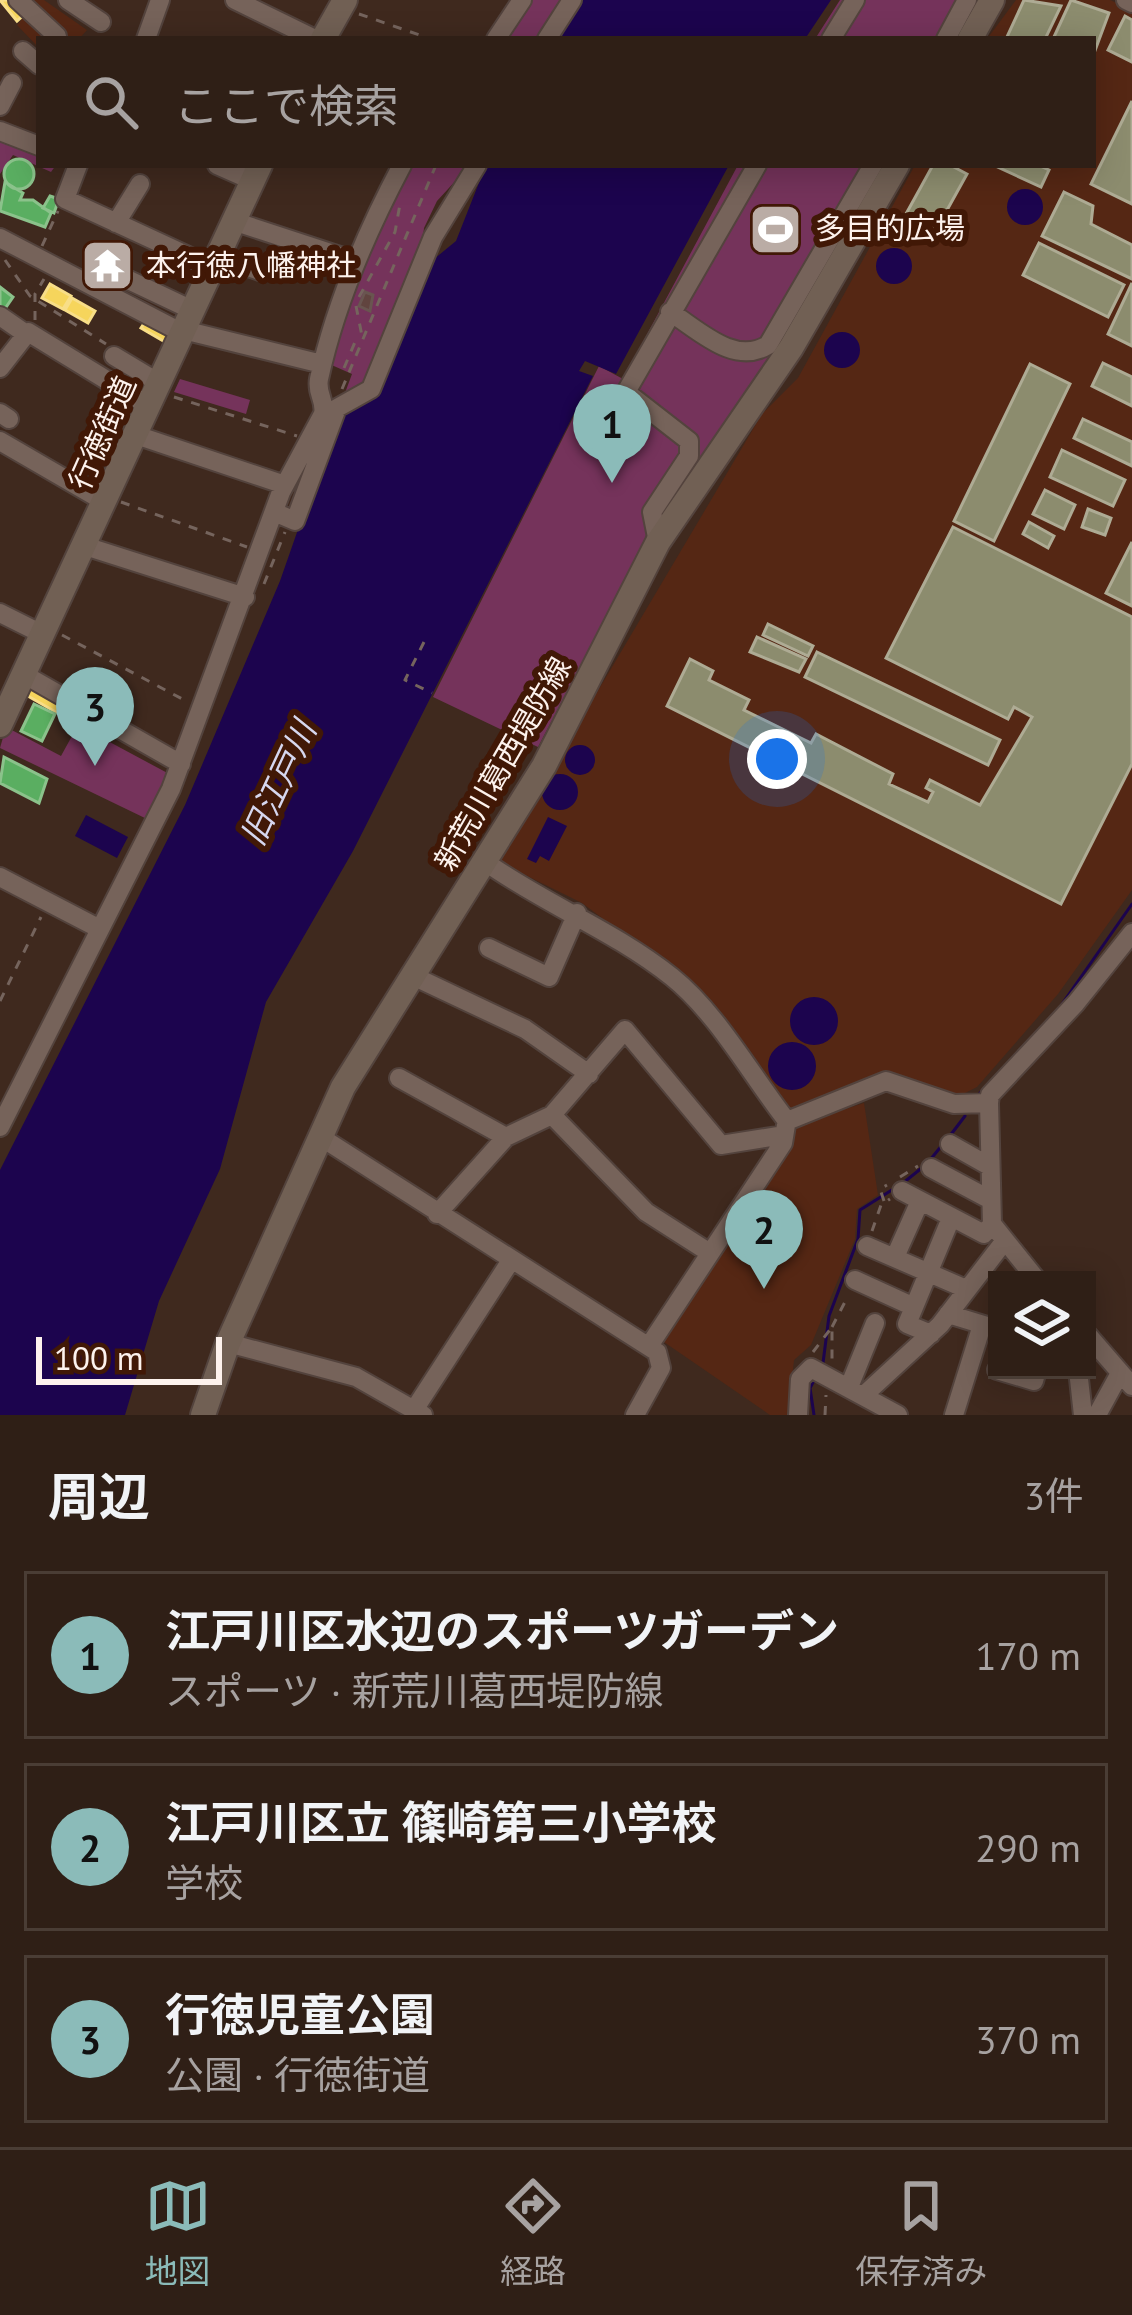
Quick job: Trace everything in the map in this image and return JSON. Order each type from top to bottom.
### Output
[{"type":"main road","points":[[972,36],[992,0]]},
{"type":"main road","points":[[321,36],[338,2]]},
{"type":"main road","name":"新荒川葛西堤防線","points":[[203,1415],[228,1343],[319,1136],[544,766],[658,542],[790,348],[895,168]]},
{"type":"main road","name":"行徳街道","points":[[0,725],[6,698],[25,675],[46,632],[257,173]]},
{"type":"street","points":[[18,0],[57,36]]},
{"type":"street","points":[[68,0],[101,22]]},
{"type":"street","points":[[147,36],[160,0]]},
{"type":"street","points":[[235,0],[313,36]]},
{"type":"street","points":[[549,36],[572,0]]},
{"type":"street","points":[[834,36],[855,0]]},
{"type":"street","points":[[948,36],[967,0]]},
{"type":"street","points":[[497,36],[512,2]]},
{"type":"street","points":[[23,51],[36,62]]},
{"type":"street","points":[[0,106],[12,83]]},
{"type":"street","points":[[0,130],[36,145]]},
{"type":"street","points":[[76,168],[64,199],[215,261],[260,271]]},
{"type":"street","points":[[0,1127],[182,764],[274,512],[325,408],[317,392],[322,364],[356,261],[408,168]]},
{"type":"street","points":[[274,512],[295,521],[337,408],[371,389],[433,237],[475,168]]},
{"type":"street","points":[[658,542],[652,512],[690,447],[670,422],[626,392],[755,168]]},
{"type":"street","points":[[670,312],[742,354],[768,345],[871,168]]},
{"type":"street","points":[[116,223],[140,184]]},
{"type":"street","points":[[233,221],[356,261]]},
{"type":"street","points":[[0,238],[188,321],[322,364]]},
{"type":"street","points":[[116,274],[188,321]]},
{"type":"street","points":[[0,316],[154,394]]},
{"type":"street","points":[[0,368],[27,333]]},
{"type":"street","points":[[114,352],[154,394]]},
{"type":"street","points":[[136,434],[285,485]]},
{"type":"street","points":[[0,441],[106,500]]},
{"type":"street","points":[[85,546],[244,597]]},
{"type":"street","points":[[0,613],[46,632]]},
{"type":"street","points":[[25,675],[182,764]]},
{"type":"street","points":[[484,861],[526,891],[578,913],[690,994],[785,1128]]},
{"type":"street","points":[[0,878],[98,928]]},
{"type":"street","points":[[489,948],[550,977],[578,913]]},
{"type":"street","points":[[1029,1271],[992,1224],[990,1095],[1076,1004],[1132,933]]},
{"type":"street","points":[[413,976],[525,1029],[589,1074]]},
{"type":"street","points":[[436,1214],[506,1137],[552,1115],[625,1030],[721,1145],[785,1128],[886,1081],[954,1104],[989,1103]]},
{"type":"street","points":[[399,1078],[506,1137]]},
{"type":"street","points":[[552,1115],[646,1212],[710,1252]]},
{"type":"street","points":[[649,1346],[785,1128]]},
{"type":"street","points":[[319,1136],[510,1262],[649,1346],[661,1357],[661,1368],[644,1412]]},
{"type":"street","points":[[950,1144],[989,1166]]},
{"type":"street","points":[[931,1168],[988,1198]]},
{"type":"street","points":[[902,1192],[984,1234],[992,1224]]},
{"type":"street","points":[[895,1257],[920,1201]]},
{"type":"street","points":[[931,1334],[907,1324],[951,1218]]},
{"type":"street","points":[[857,1391],[931,1334],[1003,1243]]},
{"type":"street","points":[[867,1246],[966,1289]]},
{"type":"street","points":[[228,1343],[356,1377],[418,1413],[510,1262]]},
{"type":"street","points":[[855,1280],[914,1306]]},
{"type":"street","points":[[948,1314],[988,1327]]},
{"type":"street","points":[[857,1391],[875,1322]]},
{"type":"street","points":[[954,1415],[971,1362],[988,1329]]},
{"type":"street","points":[[1096,1345],[1126,1380],[1097,1415]]},
{"type":"street","points":[[971,1362],[988,1367]]},
{"type":"street","points":[[799,1415],[800,1379],[820,1367],[898,1415]]},
{"type":"street","points":[[1079,1379],[1083,1415]]},
{"type":"path","points":[[338,2],[423,36]]},
{"type":"path","points":[[411,168],[430,178]]},
{"type":"path","points":[[346,371],[435,168]]},
{"type":"path","points":[[27,333],[37,317],[35,298],[64,199]]},
{"type":"path","points":[[361,335],[356,307],[369,286],[378,255],[395,228],[397,214],[411,219]]},
{"type":"path","points":[[395,228],[407,228]]},
{"type":"path","points":[[0,253],[35,298],[114,352]]},
{"type":"path","points":[[378,255],[393,263]]},
{"type":"path","points":[[369,286],[381,294]]},
{"type":"path","points":[[356,307],[373,315]]},
{"type":"path","points":[[154,394],[310,441]]},
{"type":"path","points":[[106,500],[260,552]]},
{"type":"path","points":[[46,632],[204,710]]},
{"type":"path","points":[[424,642],[405,680],[432,693]]},
{"type":"path","points":[[0,1001],[48,903]]},
{"type":"path","points":[[832,1327],[835,1354],[820,1367],[832,1327]]},
{"type":"shaded area","points":[[22,0],[44,0],[87,30],[82,36],[36,36],[36,45],[17,25],[27,13]]},
{"type":"shaded area","points":[[526,0],[567,0],[544,36],[503,36]]},
{"type":"shaded area","points":[[840,0],[977,0],[957,36],[817,36]]},
{"type":"shaded area","points":[[1016,0],[1110,0],[1132,10],[1132,890],[1058,994],[977,1087],[959,1096],[893,1073],[795,1111],[783,1108],[693,986],[582,903],[497,861],[762,414],[798,378],[913,168],[1096,168],[1096,36],[989,36]]},
{"type":"shaded area","points":[[0,136],[36,149],[36,165],[13,155],[0,174]]},
{"type":"shaded area","points":[[405,168],[467,168],[437,201],[424,228],[421,254],[372,376],[342,401],[352,374],[327,363],[341,314]]},
{"type":"shaded area","points":[[736,168],[880,168],[759,375],[654,526],[538,747],[433,697],[599,366],[623,379]]},
{"type":"shaded area","points":[[180,379],[250,400],[246,414],[174,392]]},
{"type":"shaded area","points":[[78,725],[173,776],[149,820],[0,748],[6,727],[61,756]]},
{"type":"shaded area","points":[[864,1103],[878,1195],[857,1209],[855,1239],[811,1345],[794,1360],[788,1415],[770,1415],[661,1340],[793,1126]]},
{"type":"water","points":[[579,0],[831,0],[807,36],[556,36]]},
{"type":"water","name":"旧江戸川","points":[[485,168],[727,168],[616,374],[585,361],[579,371],[593,376],[353,851],[266,1002],[220,1169],[159,1301],[125,1415],[0,1415],[0,1170],[185,805],[280,581],[338,415],[365,403],[378,390],[428,264],[456,241]]},
{"type":"water","points":[[1025,189],[1038,194],[1043,207],[1038,220],[1025,225],[1012,220],[1007,207],[1012,194]]},
{"type":"water","points":[[894,248],[907,253],[912,266],[907,279],[894,284],[881,279],[876,266],[881,253]]},
{"type":"water","points":[[842,332],[854,338],[860,350],[854,362],[842,368],[830,362],[824,350],[830,338]]},
{"type":"water","points":[[580,745],[595,760],[580,775],[565,760]]},
{"type":"water","points":[[560,774],[573,779],[578,792],[573,805],[560,810],[547,805],[542,792],[547,779]]},
{"type":"water","points":[[86,815],[128,837],[117,858],[75,836]]},
{"type":"water","points":[[548,817],[567,826],[549,861],[540,856],[536,863],[527,859]]},
{"type":"water","points":[[814,997],[831,1004],[838,1021],[831,1038],[814,1045],[797,1038],[790,1021],[797,1004]]},
{"type":"water","points":[[792,1042],[809,1049],[816,1066],[809,1083],[792,1090],[775,1083],[768,1066],[775,1049]]},
{"type":"building: 住宅","points":[[0,0],[10,0],[25,14],[17,21]]},
{"type":"building: 住宅","points":[[50,284],[71,296],[63,309],[42,298]]},
{"type":"building: 住宅","points":[[72,298],[95,311],[88,323],[65,310]]},
{"type":"building: 住宅","points":[[147,319],[170,333],[165,342],[141,328]]},
{"type":"building: 住宅","points":[[31,685],[74,708],[68,719],[26,695]]},
{"type":"building: 公共","points":[[19,159],[34,174],[19,189],[4,174]]},
{"type":"building: 公共","points":[[5,182],[23,193],[20,200],[33,200],[51,213],[45,227],[0,211]]},
{"type":"building: 公共","points":[[50,196],[59,199],[54,213],[43,208]]},
{"type":"building: 公共","name":"本行徳八幡神社","points":[[89,255],[117,265],[108,279],[96,273],[99,267],[85,263]]},
{"type":"building: 公共","points":[[0,287],[13,297],[4,310],[0,308]]},
{"type":"building: 公共","points":[[34,704],[55,714],[42,741],[21,731]]},
{"type":"building: 公共","points":[[4,757],[47,779],[39,803],[0,783]]},
{"type":"building: 工業","points":[[1024,0],[1061,6],[1046,36],[1007,36]]},
{"type":"building: 工業","points":[[1071,0],[1109,13],[1096,48],[1096,36],[1054,36]]},
{"type":"building: 工業","points":[[1125,16],[1132,20],[1132,62],[1108,50]]},
{"type":"building: 工業","points":[[1132,101],[1132,204],[1091,184]]},
{"type":"building: 工業","points":[[931,168],[956,168],[967,174],[936,230],[906,214]]},
{"type":"building: 工業","points":[[1000,168],[1049,170],[1041,187]]},
{"type":"building: 工業","points":[[1064,192],[1093,206],[1091,224],[1132,245],[1132,279],[1042,236]]},
{"type":"building: 工業","points":[[1039,243],[1124,285],[1108,317],[1023,275]]},
{"type":"building: 工業","points":[[1132,283],[1132,346],[1108,334]]},
{"type":"building: 工業","points":[[1103,363],[1132,377],[1132,406],[1092,386]]},
{"type":"building: 工業","points":[[1030,364],[1070,384],[994,541],[954,521]]},
{"type":"building: 工業","points":[[1083,419],[1132,442],[1132,466],[1074,438]]},
{"type":"building: 工業","points":[[1062,450],[1125,480],[1113,506],[1050,477]]},
{"type":"building: 工業","points":[[1045,490],[1075,505],[1064,529],[1033,514]]},
{"type":"building: 工業","points":[[1088,509],[1111,518],[1105,535],[1082,527]]},
{"type":"building: 工業","points":[[1029,522],[1054,536],[1048,548],[1023,534]]},
{"type":"building: 工業","points":[[953,527],[1132,617],[1132,764],[1061,904],[667,706],[690,659],[713,671],[709,680],[749,700],[744,710],[811,743],[816,734],[893,774],[889,784],[928,802],[933,792],[926,788],[930,780],[980,805],[1032,717],[1014,707],[1008,719],[886,658]]},
{"type":"building: 工業","points":[[1132,542],[1132,606],[1106,593]]},
{"type":"building: 工業","points":[[768,624],[813,646],[808,656],[763,635]]},
{"type":"building: 工業","points":[[757,637],[806,659],[799,672],[750,652]]},
{"type":"building: 工業","points":[[817,652],[1000,740],[988,765],[805,677]]},
{"type":"building: その他","points":[[365,292],[373,295],[370,311],[359,306]]},
{"type":"waterway","points":[[980,1093],[1060,1007],[1132,904]]},
{"type":"waterway","points":[[949,1137],[965,1116]]},
{"type":"waterway","points":[[930,1160],[943,1144]]},
{"type":"waterway","points":[[903,1183],[923,1167]]},
{"type":"waterway","points":[[823,1363],[829,1316],[858,1239],[860,1210],[895,1188]]},
{"type":"waterway","points":[[814,1415],[810,1388],[816,1377]]},
{"type":"place","name":"多目的広場","points":[[776,229]]},
{"type":"place","name":"本行徳八幡神社","points":[[107,266]]},
{"type":"place","name":"江戸川区水辺のスポーツガーデン","points":[[612,483]]},
{"type":"place","name":"行徳児童公園","points":[[95,766]]},
{"type":"place","name":"江戸川区立 篠崎第三小学校","points":[[764,1289]]}]
